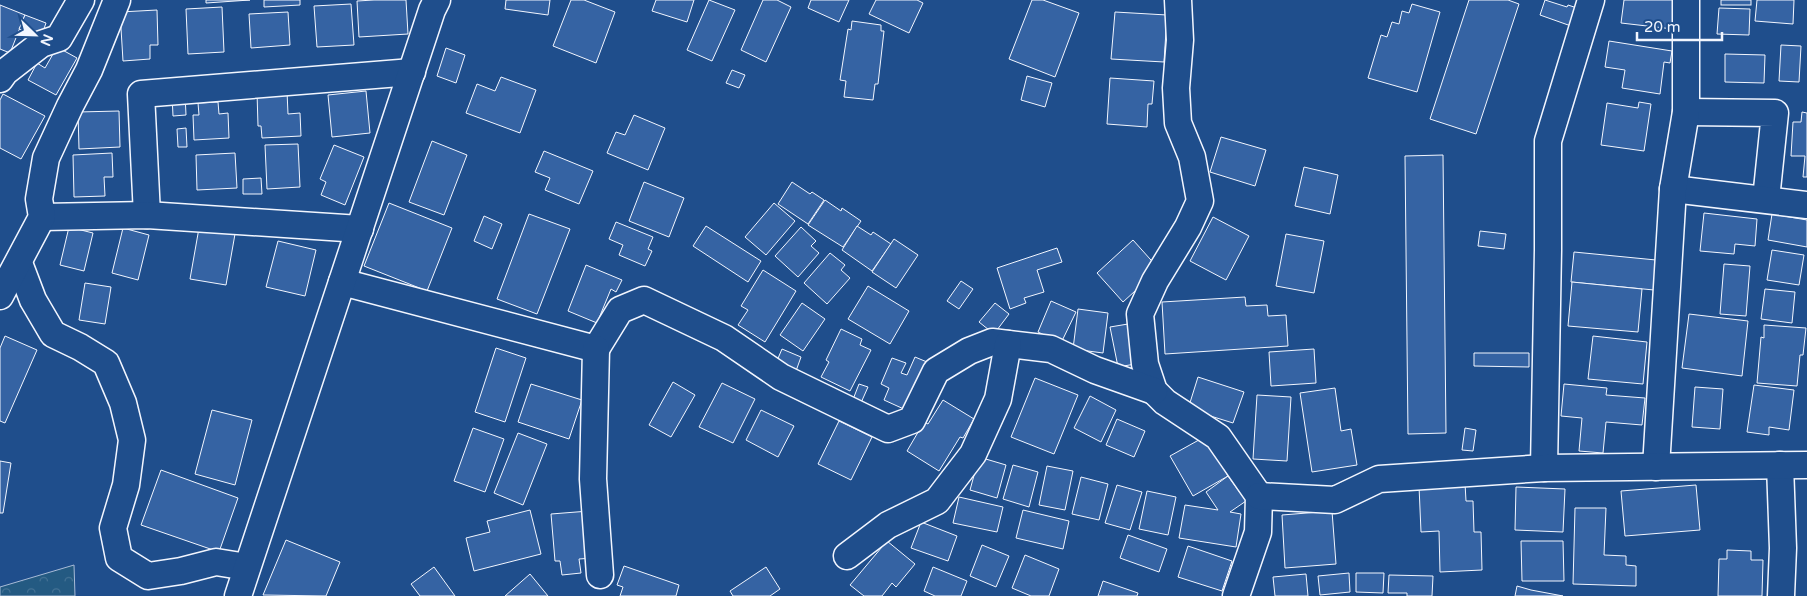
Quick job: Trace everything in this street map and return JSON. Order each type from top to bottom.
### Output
[{"type":"street","points":[[0,79],[5,72],[41,44],[59,38],[81,0]]},
{"type":"street","points":[[0,296],[42,217],[39,199],[46,158],[89,70],[117,0]]},
{"type":"street","points":[[238,596],[437,0]]},
{"type":"street","points":[[1154,391],[1145,364],[1140,314],[1155,281],[1188,227],[1200,201],[1192,157],[1178,123],[1176,88],[1180,40],[1178,0]]},
{"type":"street","points":[[1544,468],[1548,141],[1591,0]]},
{"type":"street","points":[[1656,467],[1672,189],[1686,112],[1686,0]]},
{"type":"street","points":[[147,215],[141,94],[412,72]]},
{"type":"street","points":[[1686,112],[1775,113],[1766,199]]},
{"type":"street","points":[[1672,189],[1807,205]]},
{"type":"street","points":[[42,217],[147,215],[360,229]]},
{"type":"street","points":[[19,262],[33,300],[53,334],[80,347],[106,363],[123,403],[132,440],[126,485],[114,528],[119,558],[148,576],[181,571],[216,562],[247,567]]},
{"type":"street","points":[[342,282],[596,349]]},
{"type":"street","points":[[600,575],[593,479],[596,349],[620,310],[644,300],[724,338],[781,377],[888,430],[912,420],[936,371],[969,351],[992,342],[1051,349],[1095,370],[1154,391],[1165,402],[1218,437],[1259,496],[1258,532],[1236,596]]},
{"type":"street","points":[[847,556],[888,525],[936,501],[973,454],[998,398],[1008,344]]},
{"type":"street","points":[[1259,496],[1335,500],[1379,479],[1544,468],[1780,465],[1807,462]]},
{"type":"street","points":[[1780,465],[1783,548],[1782,596]]},
{"type":"green space","points":[[74,565],[75,596],[0,596],[0,587]]},
{"type":"building","points":[[206,0],[250,0],[206,3]]},
{"type":"building","points":[[264,0],[300,0],[300,5],[264,7]]},
{"type":"building","points":[[406,0],[408,34],[359,37],[357,1]]},
{"type":"building","points":[[506,0],[550,0],[548,15],[505,9]]},
{"type":"building","points":[[571,0],[584,0],[615,12],[596,63],[553,46]]},
{"type":"building","points":[[656,0],[694,0],[687,22],[652,11]]},
{"type":"building","points":[[709,0],[735,10],[712,61],[687,50]]},
{"type":"building","points":[[763,0],[777,0],[791,7],[766,62],[741,50]]},
{"type":"building","points":[[811,0],[849,0],[839,22],[808,8]]},
{"type":"building","points":[[876,0],[917,0],[923,3],[909,33],[869,14]]},
{"type":"building","points":[[1032,0],[1043,0],[1079,13],[1055,77],[1009,59]]},
{"type":"building","points":[[1469,0],[1508,0],[1519,4],[1476,134],[1430,119]]},
{"type":"building","points":[[1545,0],[1577,8],[1571,26],[1540,15]]},
{"type":"building","points":[[1624,0],[1677,0],[1673,29],[1621,23]]},
{"type":"building","points":[[1721,0],[1751,0],[1751,5],[1721,5]]},
{"type":"building","points":[[1757,0],[1794,0],[1793,24],[1755,21]]},
{"type":"building","points":[[351,4],[354,45],[317,47],[314,6]]},
{"type":"building","points":[[1412,4],[1440,12],[1417,92],[1368,78],[1381,35],[1387,37],[1392,22],[1399,24],[1402,11],[1409,13]]},
{"type":"building","points":[[0,5],[25,15],[10,53],[0,49]]},
{"type":"building","points":[[222,7],[224,52],[188,54],[186,9]]},
{"type":"building","points":[[1719,8],[1750,9],[1749,35],[1717,34]]},
{"type":"building","points":[[157,10],[158,45],[150,45],[150,59],[123,61],[120,12]]},
{"type":"building","points":[[288,12],[290,45],[251,48],[249,14]]},
{"type":"building","points":[[1115,12],[1167,15],[1164,62],[1111,59]]},
{"type":"building","points":[[25,15],[46,23],[41,37],[19,29]]},
{"type":"building","points":[[852,21],[881,25],[881,31],[884,31],[878,84],[875,84],[873,100],[844,97],[846,81],[840,80],[848,29],[851,30]]},
{"type":"building","points":[[1609,41],[1672,51],[1670,63],[1664,62],[1660,94],[1622,88],[1625,70],[1605,67]]},
{"type":"building","points":[[1781,45],[1801,46],[1799,82],[1779,81]]},
{"type":"building","points":[[57,47],[77,58],[56,95],[28,80],[37,63],[45,68]]},
{"type":"building","points":[[446,48],[465,55],[456,83],[437,76]]},
{"type":"building","points":[[1725,54],[1765,55],[1764,83],[1725,82]]},
{"type":"building","points":[[732,70],[745,75],[739,88],[726,83]]},
{"type":"building","points":[[1027,76],[1052,83],[1045,107],[1021,100]]},
{"type":"building","points":[[501,77],[536,90],[520,133],[466,113],[477,84],[495,91]]},
{"type":"building","points":[[1110,78],[1154,81],[1152,104],[1148,104],[1147,127],[1107,124]]},
{"type":"building","points":[[287,91],[288,114],[300,113],[301,136],[262,138],[261,126],[258,126],[257,92]]},
{"type":"building","points":[[366,91],[370,133],[332,137],[328,95]]},
{"type":"building","points":[[3,94],[45,116],[21,159],[0,148],[0,100]]},
{"type":"building","points":[[185,94],[186,115],[173,116],[172,95]]},
{"type":"building","points":[[218,102],[219,114],[228,113],[229,138],[194,140],[193,115],[199,115],[198,103]]},
{"type":"building","points":[[1639,102],[1651,104],[1644,151],[1601,145],[1607,103],[1638,108]]},
{"type":"building","points":[[119,111],[120,147],[79,149],[78,112]]},
{"type":"building","points":[[1802,112],[1807,113],[1807,177],[1803,177],[1805,156],[1791,156],[1793,122],[1801,122]]},
{"type":"building","points":[[634,115],[665,128],[648,170],[607,153],[616,132],[625,135]]},
{"type":"building","points":[[186,128],[187,147],[178,147],[177,129]]},
{"type":"building","points":[[1221,137],[1266,150],[1255,186],[1210,172]]},
{"type":"building","points":[[432,141],[467,155],[444,215],[409,202]]},
{"type":"building","points":[[298,144],[300,187],[267,189],[265,145]]},
{"type":"building","points":[[334,145],[364,157],[345,205],[321,195],[326,182],[320,179]]},
{"type":"building","points":[[544,151],[593,171],[579,204],[545,190],[550,178],[535,172]]},
{"type":"building","points":[[112,153],[113,177],[104,177],[105,196],[74,197],[73,155]]},
{"type":"building","points":[[235,153],[237,188],[197,190],[196,155]]},
{"type":"building","points":[[1443,155],[1446,433],[1408,434],[1405,156]]},
{"type":"building","points":[[1304,167],[1338,175],[1330,214],[1295,206]]},
{"type":"building","points":[[261,178],[262,194],[243,194],[243,179]]},
{"type":"building","points":[[644,182],[684,198],[669,237],[629,221]]},
{"type":"building","points":[[792,182],[810,194],[812,192],[824,200],[808,224],[778,204]]},
{"type":"building","points":[[825,200],[841,211],[842,208],[861,221],[843,247],[808,225]]},
{"type":"building","points":[[389,203],[452,228],[427,291],[364,266]]},
{"type":"building","points":[[774,203],[795,221],[766,255],[745,237]]},
{"type":"building","points":[[1704,213],[1757,219],[1755,246],[1735,244],[1734,254],[1700,251]]},
{"type":"building","points":[[529,214],[570,229],[537,314],[497,299]]},
{"type":"building","points":[[1772,214],[1807,220],[1807,247],[1768,240]]},
{"type":"building","points":[[484,216],[502,224],[492,249],[474,241]]},
{"type":"building","points":[[1213,217],[1249,236],[1226,280],[1190,261]]},
{"type":"building","points":[[616,222],[653,237],[648,249],[652,251],[645,266],[619,255],[623,245],[609,239]]},
{"type":"building","points":[[706,226],[761,261],[748,282],[693,246]]},
{"type":"building","points":[[857,226],[871,235],[873,232],[891,244],[872,271],[842,250]]},
{"type":"building","points":[[69,227],[93,233],[84,271],[60,265]]},
{"type":"building","points":[[801,227],[816,241],[811,246],[819,253],[798,277],[775,256]]},
{"type":"building","points":[[123,228],[149,235],[138,280],[112,273]]},
{"type":"building","points":[[199,228],[235,234],[226,285],[190,279]]},
{"type":"building","points":[[1480,231],[1506,234],[1504,249],[1478,246]]},
{"type":"building","points":[[1286,234],[1324,241],[1314,293],[1276,286]]},
{"type":"building","points":[[894,239],[918,255],[896,288],[872,272]]},
{"type":"building","points":[[1133,240],[1159,269],[1123,302],[1097,273]]},
{"type":"building","points":[[278,241],[316,250],[305,296],[266,287]]},
{"type":"building","points":[[1057,248],[1062,262],[1037,270],[1044,292],[1024,298],[1026,303],[1010,309],[997,268]]},
{"type":"building","points":[[1772,250],[1804,255],[1799,285],[1767,280]]},
{"type":"building","points":[[1574,252],[1656,260],[1654,290],[1571,282]]},
{"type":"building","points":[[830,253],[845,265],[841,270],[850,278],[827,304],[804,283]]},
{"type":"building","points":[[1724,264],[1750,266],[1746,316],[1720,314]]},
{"type":"building","points":[[586,265],[622,280],[616,292],[611,289],[597,323],[568,311]]},
{"type":"building","points":[[763,270],[796,291],[765,342],[738,325],[748,310],[741,306]]},
{"type":"building","points":[[961,281],[973,289],[959,309],[947,301]]},
{"type":"building","points":[[1572,282],[1642,289],[1638,332],[1568,326]]},
{"type":"building","points":[[85,283],[111,287],[105,324],[79,320]]},
{"type":"building","points":[[868,286],[909,311],[890,344],[848,319]]},
{"type":"building","points":[[1765,289],[1795,292],[1792,323],[1761,319]]},
{"type":"building","points":[[1245,297],[1246,306],[1267,305],[1268,316],[1286,315],[1288,346],[1165,354],[1162,302]]},
{"type":"building","points":[[1051,301],[1076,312],[1061,343],[1038,332]]},
{"type":"building","points":[[802,303],[825,319],[803,351],[780,335]]},
{"type":"building","points":[[995,303],[1009,314],[994,334],[979,322]]},
{"type":"building","points":[[1078,309],[1108,313],[1103,353],[1073,349]]},
{"type":"building","points":[[1689,314],[1748,321],[1742,376],[1682,368]]},
{"type":"building","points":[[1134,323],[1141,363],[1118,367],[1110,327]]},
{"type":"building","points":[[1764,325],[1806,328],[1803,355],[1800,355],[1797,386],[1757,383],[1761,337],[1764,338]]},
{"type":"building","points":[[841,329],[862,339],[860,345],[871,350],[850,391],[821,377],[829,362],[826,360]]},
{"type":"building","points":[[5,336],[37,350],[5,423],[0,421],[0,348]]},
{"type":"building","points":[[1593,336],[1647,342],[1643,384],[1588,379]]},
{"type":"building","points":[[496,348],[526,358],[505,422],[475,412]]},
{"type":"building","points":[[782,349],[801,357],[796,371],[776,363]]},
{"type":"building","points":[[1314,349],[1316,383],[1271,386],[1269,352]]},
{"type":"building","points":[[1474,353],[1529,353],[1529,367],[1474,366]]},
{"type":"building","points":[[915,357],[927,362],[906,410],[884,400],[889,388],[881,384],[892,358],[906,363],[901,373],[907,375]]},
{"type":"building","points":[[1198,377],[1244,392],[1233,423],[1188,409]]},
{"type":"building","points":[[1035,378],[1078,395],[1054,454],[1011,437]]},
{"type":"building","points":[[673,382],[695,395],[671,437],[649,425]]},
{"type":"building","points":[[722,383],[755,399],[733,443],[699,427]]},
{"type":"building","points":[[531,384],[582,400],[569,439],[518,422]]},
{"type":"building","points":[[859,384],[868,387],[860,405],[852,402]]},
{"type":"building","points":[[1564,384],[1607,388],[1606,395],[1645,398],[1642,425],[1606,422],[1603,453],[1579,451],[1582,418],[1561,416]]},
{"type":"building","points":[[1754,385],[1794,390],[1789,430],[1769,427],[1769,435],[1747,432]]},
{"type":"building","points":[[1695,387],[1723,389],[1720,429],[1692,427]]},
{"type":"building","points":[[1335,388],[1341,431],[1351,429],[1357,465],[1312,472],[1300,393]]},
{"type":"building","points":[[1257,395],[1291,397],[1287,461],[1253,459]]},
{"type":"building","points":[[1090,396],[1116,410],[1101,442],[1074,428]]},
{"type":"building","points":[[943,400],[974,419],[963,438],[960,437],[939,471],[907,451],[924,422],[928,424]]},
{"type":"building","points":[[212,410],[252,420],[235,485],[195,474]]},
{"type":"building","points":[[761,410],[794,426],[778,457],[746,440]]},
{"type":"building","points":[[1117,419],[1145,431],[1134,457],[1106,445]]},
{"type":"building","points":[[839,421],[872,437],[851,480],[818,464]]},
{"type":"building","points":[[473,428],[504,439],[485,492],[454,481]]},
{"type":"building","points":[[1465,428],[1476,430],[1473,451],[1462,450]]},
{"type":"building","points":[[518,433],[547,444],[523,505],[494,493]]},
{"type":"building","points":[[1206,436],[1228,476],[1193,496],[1170,456]]},
{"type":"building","points":[[979,457],[1006,465],[997,498],[970,490]]},
{"type":"building","points":[[0,461],[11,463],[3,513],[0,513]]},
{"type":"building","points":[[1013,465],[1038,472],[1029,507],[1003,499]]},
{"type":"building","points":[[1047,466],[1073,471],[1065,510],[1039,505]]},
{"type":"building","points":[[161,470],[238,498],[219,552],[141,525]]},
{"type":"building","points":[[1228,476],[1246,501],[1230,512],[1241,514],[1236,547],[1179,538],[1185,505],[1218,510],[1206,492]]},
{"type":"building","points":[[1081,477],[1108,484],[1099,520],[1072,514]]},
{"type":"building","points":[[1465,483],[1466,501],[1473,501],[1474,532],[1481,532],[1482,570],[1440,572],[1439,531],[1421,532],[1419,486]]},
{"type":"building","points":[[1117,485],[1142,492],[1130,530],[1105,523]]},
{"type":"building","points":[[1696,485],[1700,530],[1625,536],[1621,491]]},
{"type":"building","points":[[1516,487],[1565,489],[1563,532],[1515,530]]},
{"type":"building","points":[[1147,491],[1176,497],[1168,535],[1139,529]]},
{"type":"building","points":[[959,497],[1003,507],[997,532],[953,523]]},
{"type":"building","points":[[1575,508],[1606,508],[1604,555],[1626,556],[1626,565],[1636,566],[1636,586],[1573,584]]},
{"type":"building","points":[[530,510],[541,554],[474,571],[466,538],[490,532],[487,521]]},
{"type":"building","points":[[1023,510],[1069,521],[1063,549],[1016,538]]},
{"type":"building","points":[[589,511],[593,558],[579,559],[581,573],[562,575],[560,561],[555,561],[551,514]]},
{"type":"building","points":[[1332,511],[1336,564],[1285,568],[1282,515]]},
{"type":"building","points":[[921,522],[957,536],[948,561],[911,548]]},
{"type":"building","points":[[1128,535],[1167,549],[1159,572],[1120,558]]},
{"type":"building","points":[[286,540],[340,562],[326,596],[263,595]]},
{"type":"building","points":[[887,541],[915,564],[896,587],[892,583],[882,596],[864,596],[850,585]]},
{"type":"building","points":[[1521,541],[1563,541],[1564,581],[1522,581]]},
{"type":"building","points":[[982,545],[1009,556],[996,587],[970,576]]},
{"type":"building","points":[[1188,546],[1232,561],[1222,591],[1178,577]]},
{"type":"building","points":[[1727,550],[1751,551],[1751,560],[1763,560],[1762,596],[1718,596],[1719,559],[1727,559]]},
{"type":"building","points":[[1025,555],[1059,569],[1049,596],[1031,596],[1012,588]]},
{"type":"building","points":[[624,566],[679,585],[676,596],[620,596],[623,587],[617,585]]},
{"type":"building","points":[[434,567],[455,596],[420,596],[411,584]]},
{"type":"building","points":[[766,567],[780,589],[770,596],[733,596],[730,591]]},
{"type":"building","points":[[933,567],[967,581],[961,596],[935,596],[924,591]]},
{"type":"building","points":[[1349,573],[1350,592],[1320,595],[1318,576]]},
{"type":"building","points":[[1356,573],[1384,573],[1383,593],[1356,592]]},
{"type":"building","points":[[530,574],[548,596],[505,596]]},
{"type":"building","points":[[1306,574],[1308,596],[1275,596],[1273,577]]},
{"type":"building","points":[[1389,575],[1433,576],[1432,596],[1407,596],[1407,593],[1388,593]]},
{"type":"building","points":[[1103,581],[1138,593],[1137,596],[1098,596]]},
{"type":"building","points":[[1517,586],[1531,590],[1563,596],[1515,596]]}]
